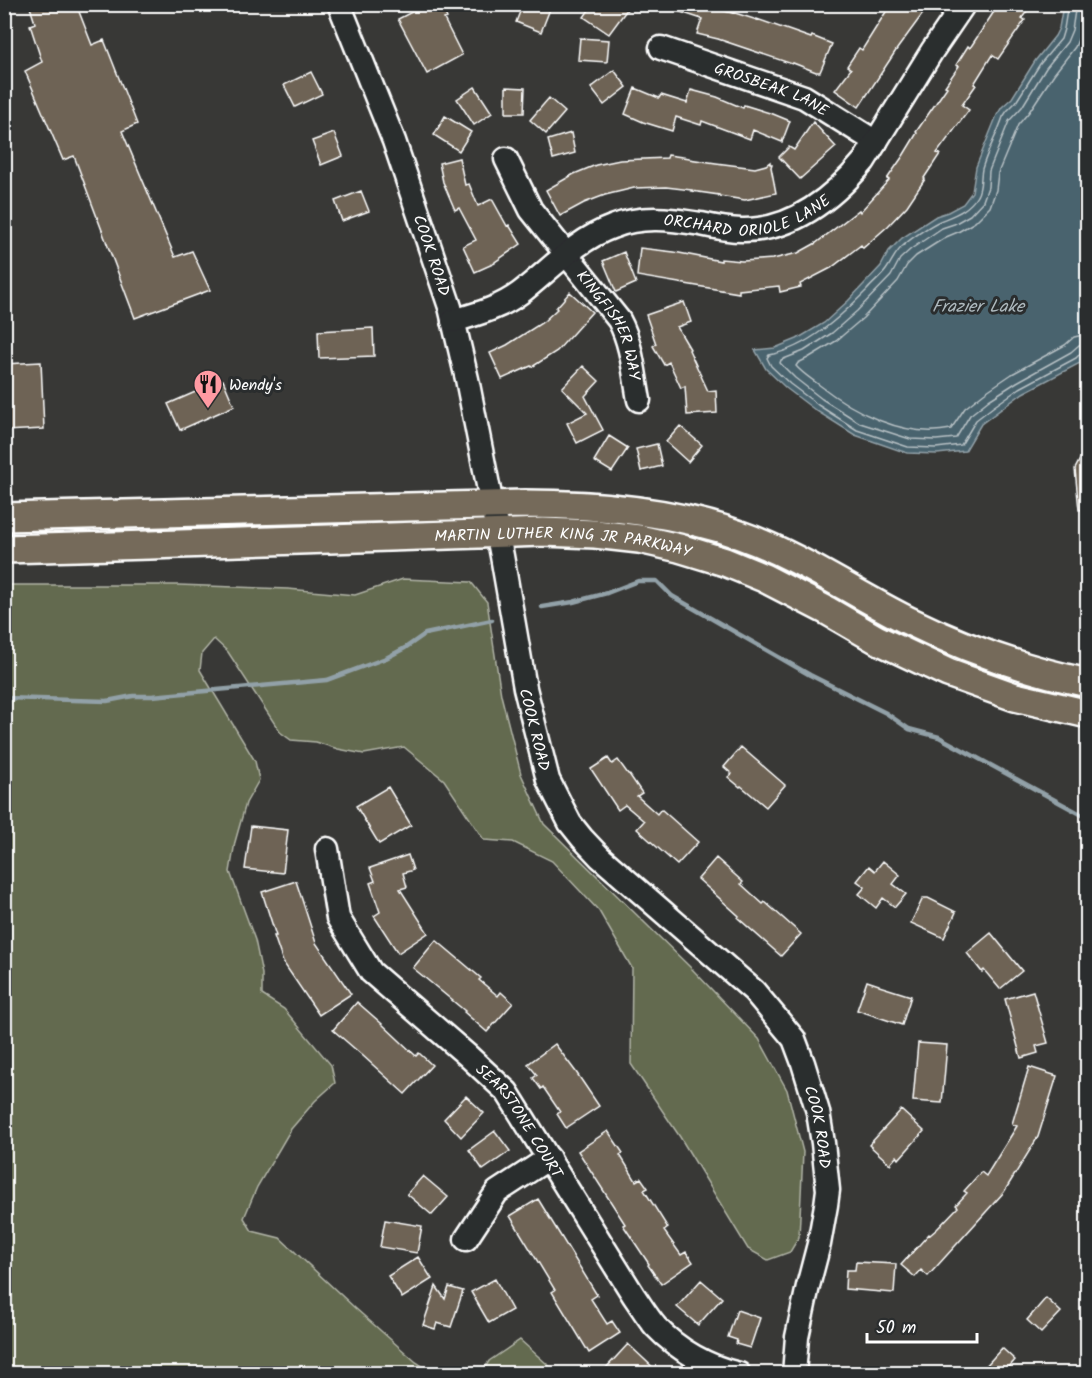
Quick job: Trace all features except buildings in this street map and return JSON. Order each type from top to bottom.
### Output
[{"type":"main road","name":"MARTIN LUTHER KING JR PARKWAY","points":[[4,517],[556,504],[628,509],[739,534],[812,567],[905,619],[936,633],[998,658],[1061,678],[1088,683]]},
{"type":"main road","name":"MARTIN LUTHER KING JR PARKWAY","points":[[4,549],[543,532],[639,539],[724,562],[764,578],[876,639],[948,673],[1015,696],[1088,714]]},
{"type":"street","name":"COOK ROAD","points":[[339,4],[394,141],[453,321],[492,506],[525,688],[548,780],[570,823],[582,838],[600,857],[754,991],[794,1040],[803,1063],[818,1112],[828,1190],[819,1244],[797,1336],[794,1374]]},
{"type":"street","name":"ORCHARD ORIOLE LANE","points":[[453,321],[489,310],[509,300],[588,239],[611,227],[630,221],[650,218],[668,219],[743,230],[783,224],[803,215],[823,202],[864,161],[964,4]]},
{"type":"street","name":"GROSBEAK LANE","points":[[661,48],[804,97],[876,142]]},
{"type":"street","name":"KINGFISHER WAY","points":[[506,159],[531,210],[619,320],[624,330],[639,400]]},
{"type":"street","name":"SEARSTONE COURT","points":[[327,849],[338,918],[371,972],[468,1055],[507,1092],[655,1326],[679,1347],[724,1370],[739,1374]]},
{"type":"street","points":[[466,1239],[496,1192],[549,1158]]},
{"type":"green space","points":[[403,579],[471,582],[487,602],[501,695],[521,774],[544,824],[692,969],[759,1039],[787,1090],[803,1152],[799,1237],[790,1252],[768,1260],[748,1249],[680,1137],[631,1064],[632,968],[599,911],[552,861],[513,842],[484,840],[444,780],[404,747],[364,754],[316,742],[291,740],[280,732],[228,652],[214,639],[202,653],[200,670],[255,761],[259,780],[246,803],[235,842],[230,872],[255,940],[262,974],[262,995],[284,1009],[331,1065],[335,1083],[315,1101],[291,1129],[257,1187],[244,1218],[252,1231],[280,1238],[416,1362],[433,1373],[5,1373],[5,585],[178,585],[288,589],[355,595]]},
{"type":"green space","points":[[520,1340],[557,1373],[482,1373],[489,1361]]},
{"type":"water","name":"Frazier Lake","points":[[1063,5],[1087,5],[1087,354],[1080,363],[1023,393],[981,424],[965,451],[937,454],[907,453],[855,435],[815,410],[786,388],[766,369],[755,350],[775,348],[797,339],[824,323],[881,266],[889,251],[902,238],[936,216],[963,204],[972,192],[976,167],[997,115],[1012,98],[1035,61],[1055,36],[1059,28]]},
{"type":"waterway","points":[[542,607],[607,593],[638,581],[657,581],[672,596],[810,675],[886,713],[909,729],[939,737],[1088,818]]},
{"type":"waterway","points":[[4,698],[107,701],[133,696],[327,680],[386,658],[425,634],[492,620]]},
{"type":"place","name":"Wendy's","points":[[208,410]]}]
